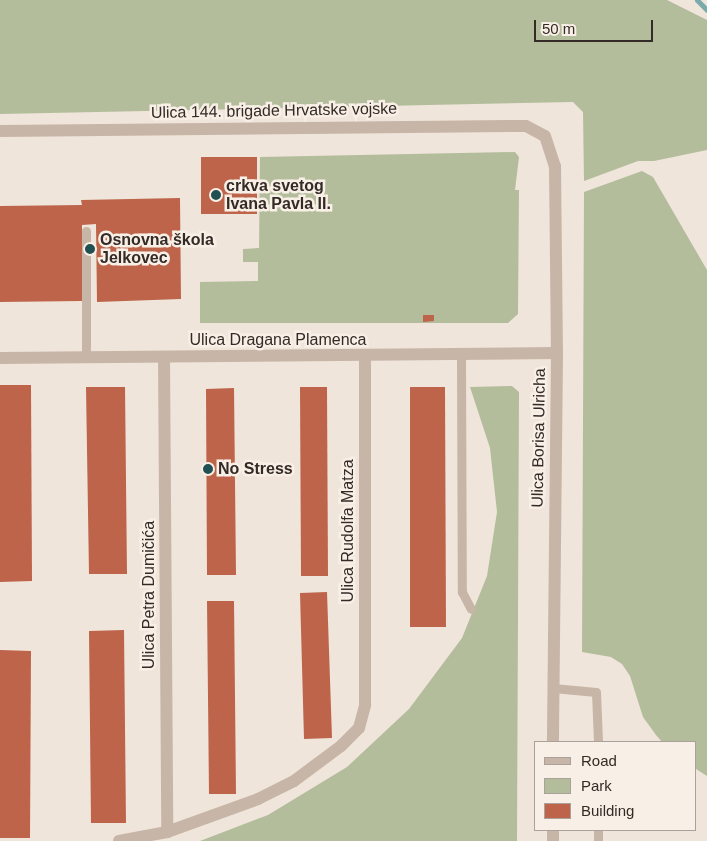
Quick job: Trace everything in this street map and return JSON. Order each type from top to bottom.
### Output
[{"type":"street","name":"Ulica 144. brigade Hrvatske vojske","points":[[0,130],[526,126],[545,136]]},
{"type":"street","name":"Ulica Borisa Ulricha","points":[[545,136],[554,156],[557,353],[552,741]]},
{"type":"street","name":"Ulica Dragana Plamenca","points":[[0,358],[557,353]]},
{"type":"street","name":"Ulica Rudolfa Matza","points":[[119,841],[167,832],[226,812],[294,781],[351,738],[359,728],[365,705],[365,356]]},
{"type":"street","name":"Ulica Petra Dumičića","points":[[164,357],[167,832]]},
{"type":"lane","points":[[86,231],[86,358]]},
{"type":"lane","points":[[460,355],[462,592],[471,609]]},
{"type":"lane","points":[[553,688],[596,692],[598,741]]},
{"type":"green space","points":[[0,0],[667,0],[707,20],[707,150],[654,161],[638,161],[584,181],[583,112],[573,102],[0,114]]},
{"type":"green space","points":[[515,152],[519,157],[515,190],[519,190],[518,314],[508,323],[200,323],[200,282],[258,281],[258,262],[243,262],[243,249],[259,248],[260,157]]},
{"type":"green space","points":[[642,171],[653,177],[707,270],[707,776],[697,770],[697,741],[661,741],[656,735],[643,717],[630,676],[622,664],[611,657],[582,652],[584,192]]},
{"type":"green space","points":[[512,386],[519,392],[517,841],[200,841],[268,815],[347,767],[409,709],[462,638],[487,576],[497,512],[490,448],[470,387]]},
{"type":"building","points":[[201,157],[257,157],[257,214],[201,214]]},
{"type":"building","points":[[180,198],[181,299],[97,302],[96,224],[82,225],[82,301],[0,302],[0,206],[82,205],[81,200]]},
{"type":"building","points":[[423,315],[434,315],[434,321],[423,322]]},
{"type":"building","points":[[0,385],[31,385],[32,581],[0,582]]},
{"type":"building","points":[[86,387],[125,387],[127,574],[89,574]]},
{"type":"building","points":[[300,387],[327,387],[328,576],[301,576]]},
{"type":"building","points":[[410,387],[445,387],[446,627],[410,627]]},
{"type":"building","points":[[234,388],[236,575],[207,575],[206,389]]},
{"type":"building","points":[[327,592],[332,738],[304,739],[300,593]]},
{"type":"building","points":[[207,601],[234,601],[236,794],[209,794]]},
{"type":"building","points":[[124,630],[126,823],[91,823],[89,631]]},
{"type":"building","points":[[0,650],[31,651],[30,838],[0,838]]},
{"type":"waterway","points":[[697,0],[707,10]]},
{"type":"place","name":"crkva svetog Ivana Pavla II.","points":[[216,195]]},
{"type":"place","name":"Osnovna škola Jelkovec","points":[[90,249]]},
{"type":"place","name":"No Stress","points":[[208,469]]}]
